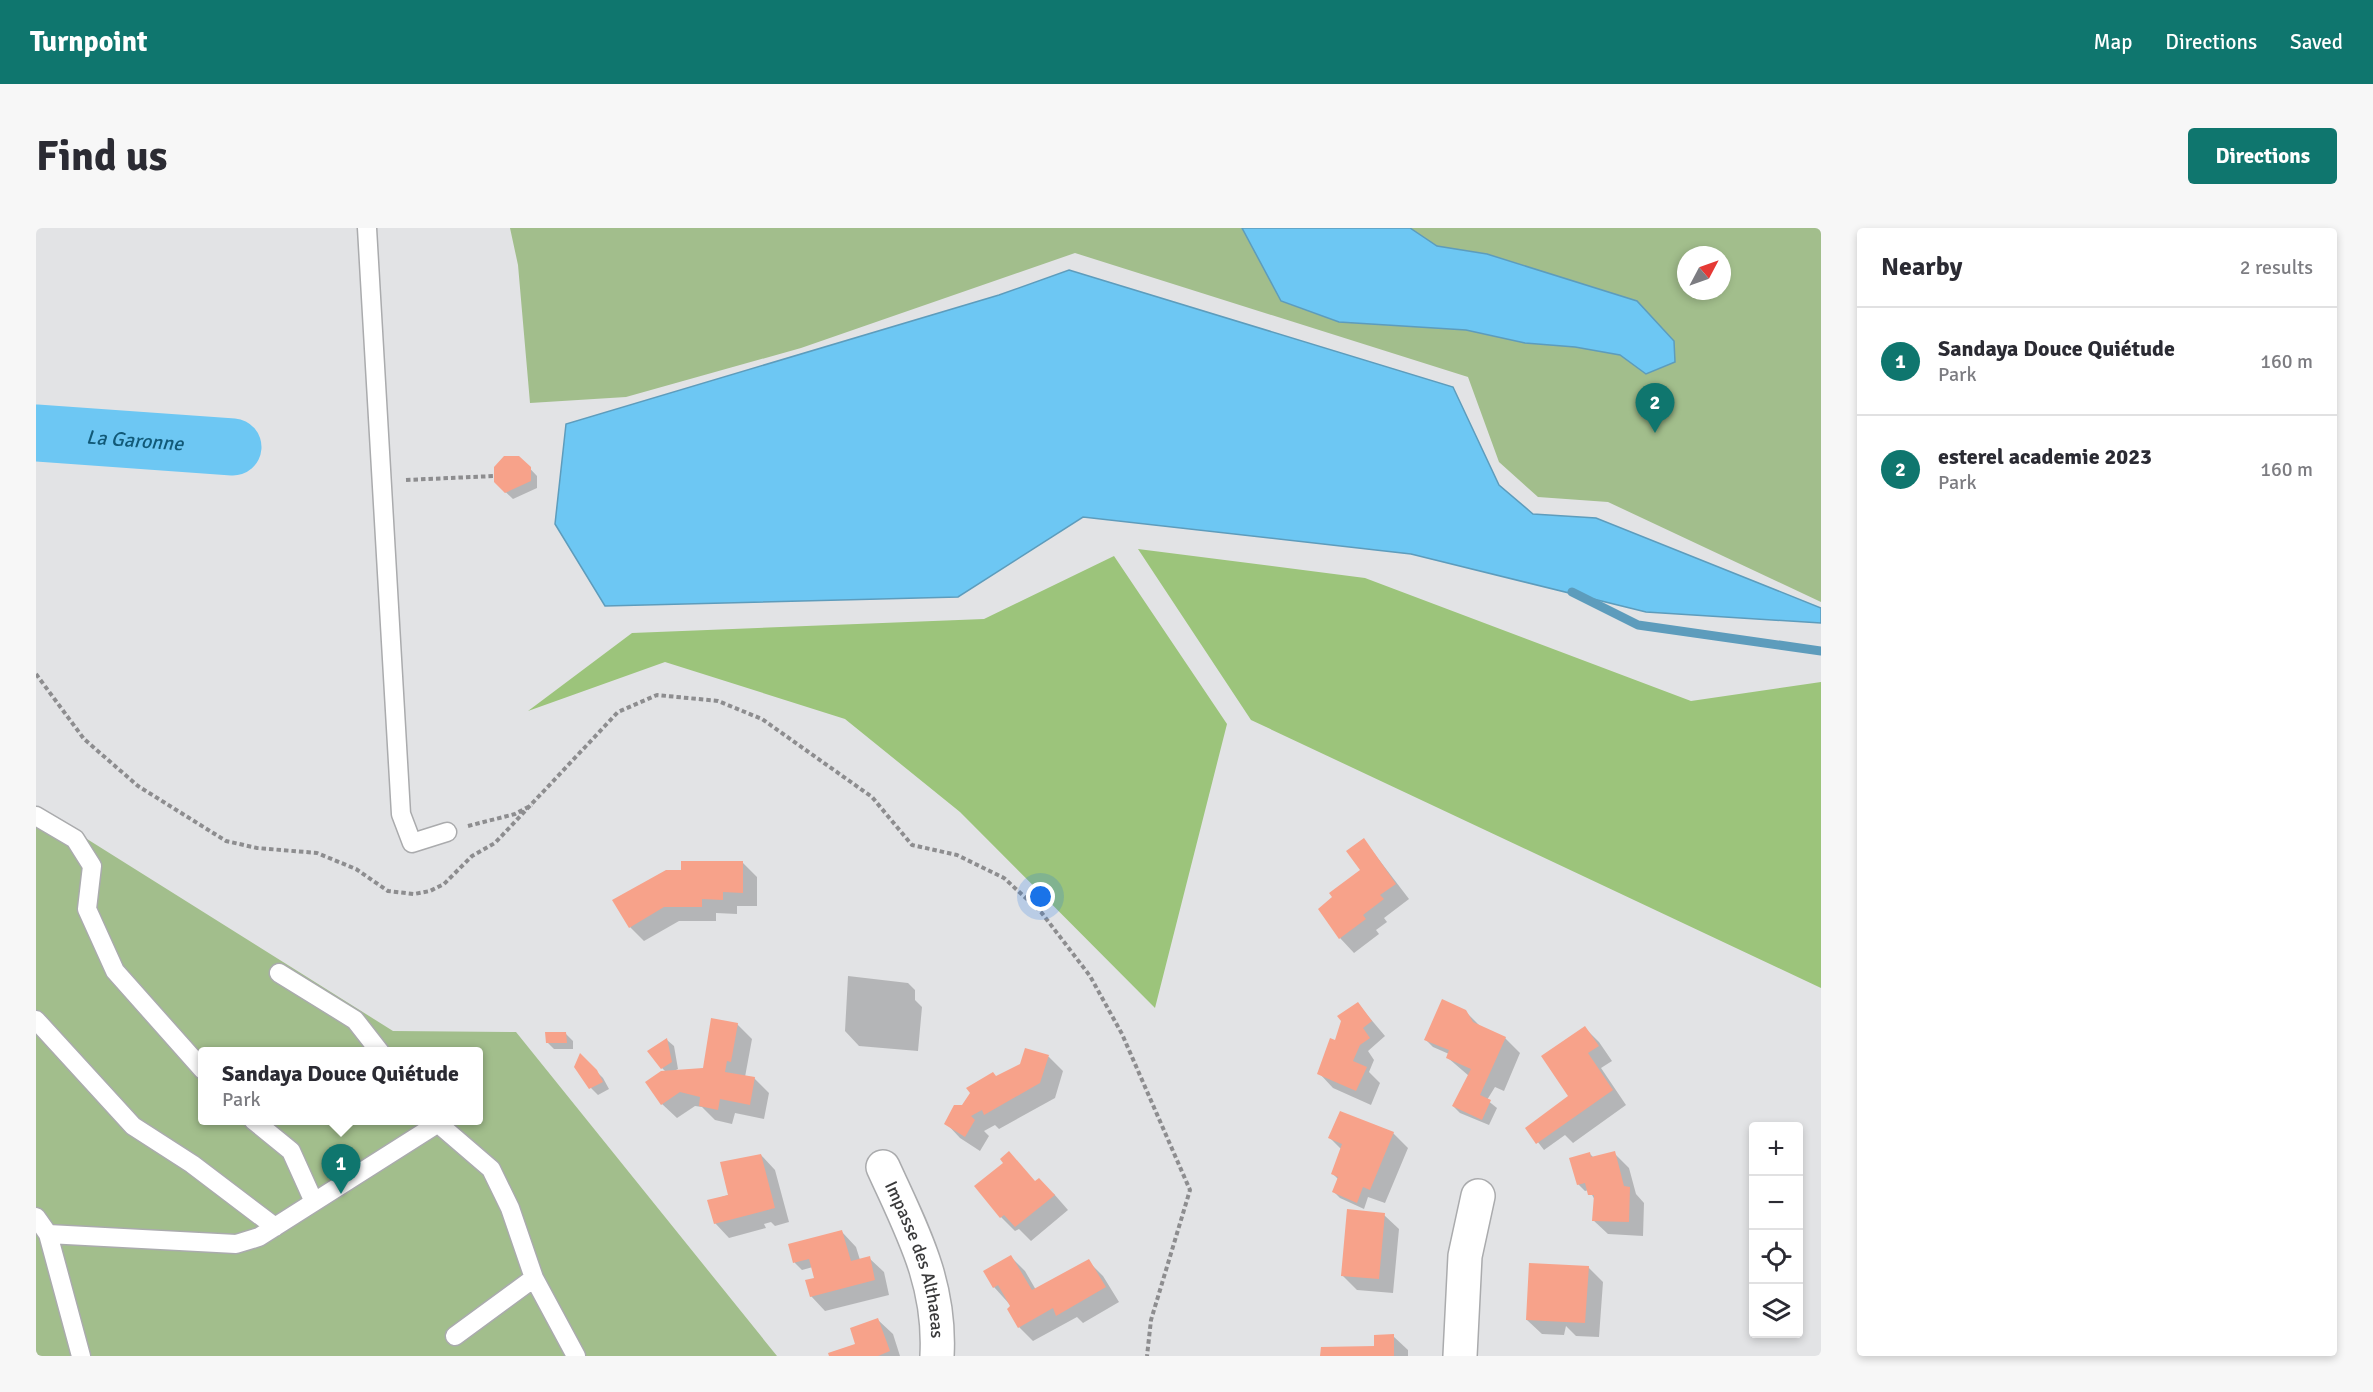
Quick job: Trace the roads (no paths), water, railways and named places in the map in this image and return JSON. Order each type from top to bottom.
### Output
[{"type":"street","name":"Impasse des Althaeas","points":[[883,1167],[928,1273],[937,1307],[938,1356]]},
{"type":"street","points":[[1460,1356],[1465,1256],[1478,1196]]},
{"type":"lane","points":[[367,228],[401,814],[412,843],[447,832]]},
{"type":"lane","points":[[36,816],[75,839],[92,866],[87,909],[115,971],[198,1064]]},
{"type":"lane","points":[[279,973],[355,1020],[376,1047]]},
{"type":"lane","points":[[36,1020],[133,1126],[192,1164],[275,1227]]},
{"type":"lane","points":[[259,1125],[291,1151],[314,1202]]},
{"type":"lane","points":[[48,1234],[236,1244],[259,1237],[431,1125]]},
{"type":"lane","points":[[440,1125],[491,1169],[510,1208],[534,1278],[576,1356]]},
{"type":"lane","points":[[36,1217],[48,1234],[81,1356]]},
{"type":"lane","points":[[455,1335],[534,1278]]},
{"type":"water","points":[[1242,228],[1410,228],[1437,246],[1487,254],[1637,301],[1674,341],[1675,362],[1646,374],[1620,355],[1575,347],[1525,343],[1466,330],[1339,322],[1281,301]]},
{"type":"water","points":[[1069,270],[1453,387],[1499,485],[1533,514],[1596,518],[1821,608],[1821,623],[1646,612],[1411,554],[1083,517],[958,597],[605,606],[555,524],[566,424],[999,295]]},
{"type":"water","points":[[134,415],[166,418],[232,437],[232,457],[169,464],[131,462]]},
{"type":"waterway","name":"La Garonne","points":[[36,433],[233,447]]},
{"type":"waterway","points":[[1572,592],[1638,625],[1821,651]]},
{"type":"place","name":"esterel academie 2023","points":[[1655,433]]},
{"type":"place","name":"Sandaya Douce Quiétude","points":[[341,1194]]}]
